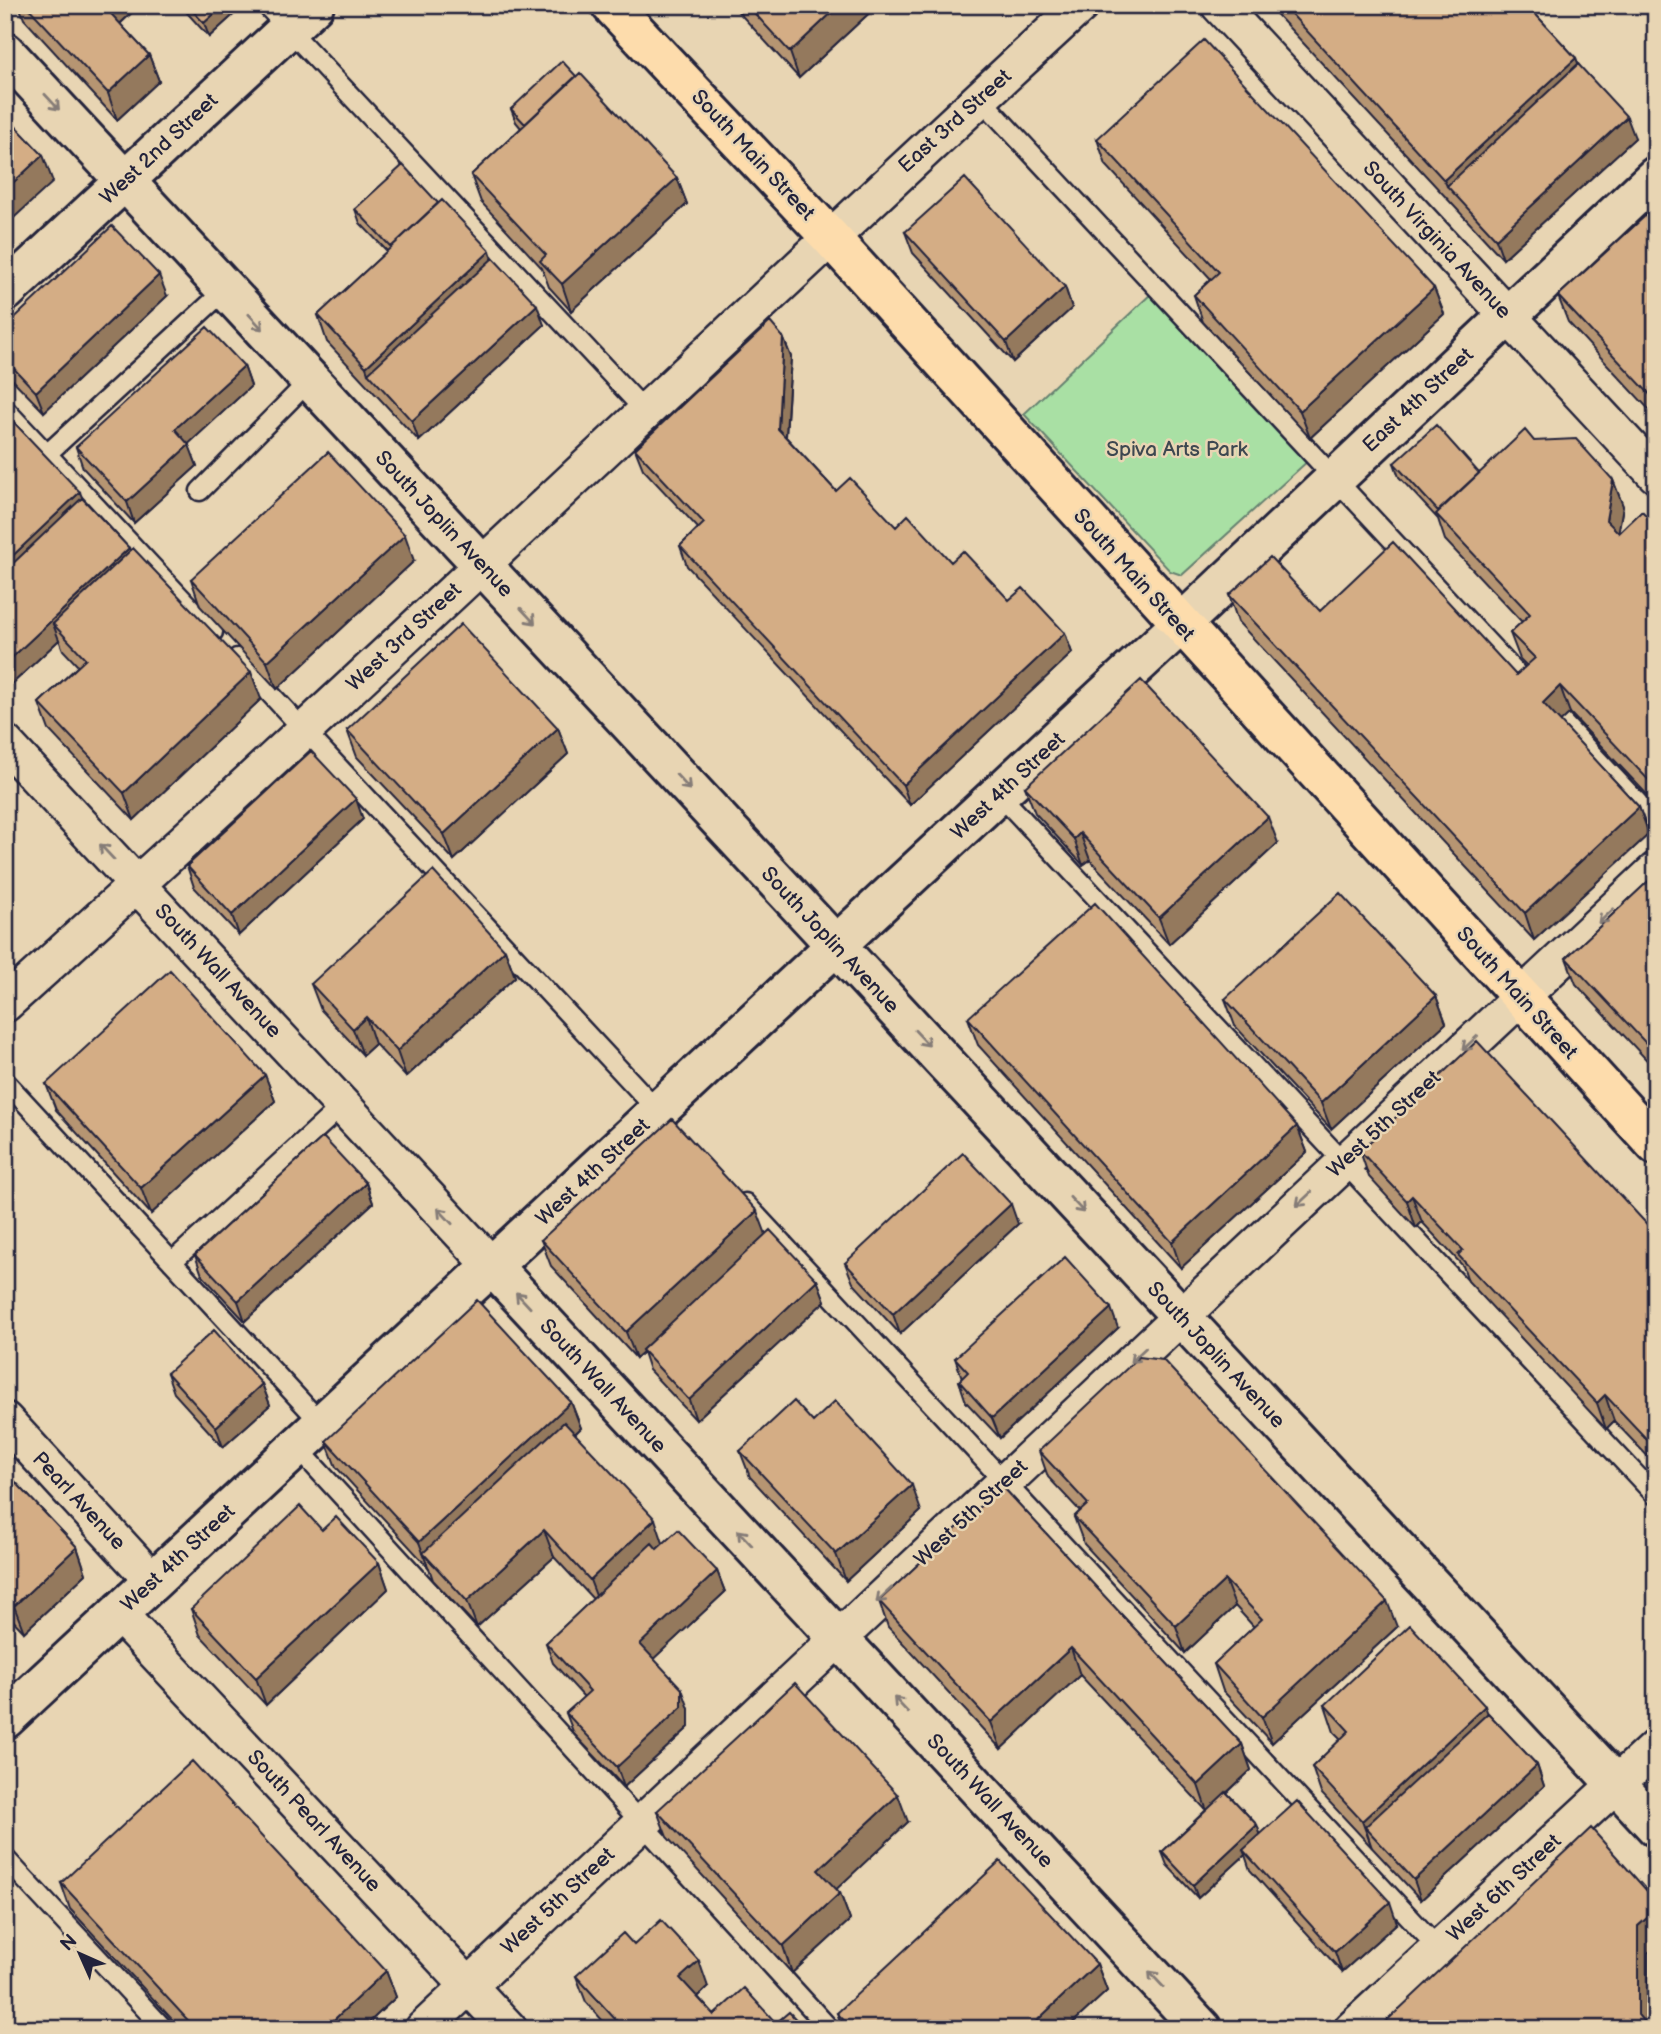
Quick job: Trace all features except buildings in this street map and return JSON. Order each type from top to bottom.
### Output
[{"type":"main road","name":"South Main Street","points":[[611,5],[829,236],[1180,625],[1656,1145]]},
{"type":"street","name":"East 3rd Street","points":[[829,236],[1081,5]]},
{"type":"street","name":"South Virginia Avenue","points":[[1219,5],[1656,475]]},
{"type":"street","name":"West 2nd Street","points":[[5,292],[125,180],[290,13]]},
{"type":"street","name":"South Joplin Avenue","points":[[5,51],[1656,1827]]},
{"type":"street","name":"East 4th Street","points":[[1180,625],[1656,176]]},
{"type":"street","name":"West 3rd Street","points":[[5,1004],[482,566],[829,236]]},
{"type":"street","name":"West 4th Street","points":[[13,1706],[153,1581],[492,1266],[668,1121],[835,946],[1180,625]]},
{"type":"street","name":"South Wall Avenue","points":[[5,743],[1202,2029]]},
{"type":"street","name":"West 5th Street","points":[[423,2029],[1656,870]]},
{"type":"street","name":"Pearl Avenue","points":[[5,1420],[153,1581]]},
{"type":"street","name":"South Pearl Avenue","points":[[118,1613],[509,2029]]},
{"type":"street","name":"West 6th Street","points":[[1352,2029],[1656,1747]]},
{"type":"lane","points":[[290,13],[646,412]]},
{"type":"lane","points":[[980,98],[1536,693]]},
{"type":"lane","points":[[47,454],[226,289]]},
{"type":"lane","points":[[200,491],[310,380]]},
{"type":"lane","points":[[5,409],[668,1121]]},
{"type":"lane","points":[[1561,721],[1656,822]]},
{"type":"lane","points":[[999,794],[1656,1496]]},
{"type":"lane","points":[[5,1081],[172,1262],[310,1436],[640,1824],[830,2029]]},
{"type":"lane","points":[[172,1262],[342,1105]]},
{"type":"lane","points":[[733,1191],[1439,1949]]},
{"type":"lane","points":[[5,1858],[164,2029]]},
{"type":"green space","name":"Spiva Arts Park","points":[[1153,292],[1309,460],[1182,575],[1170,571],[1024,414]]}]
